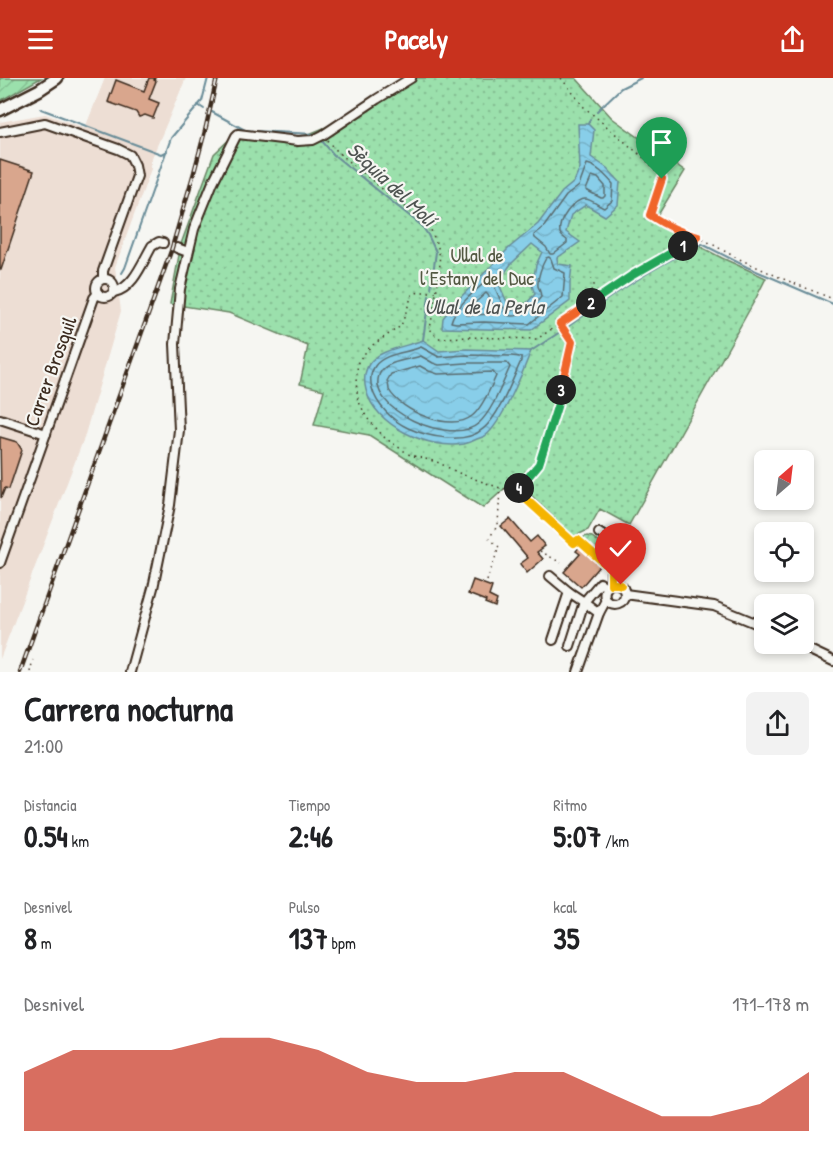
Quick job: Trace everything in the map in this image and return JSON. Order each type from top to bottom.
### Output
[{"type":"highway","points":[[0,112],[57,78]]},
{"type":"street","points":[[130,672],[153,588],[170,505],[179,430],[176,344],[180,289],[198,219],[213,182],[238,134],[298,141],[313,140],[411,78]]},
{"type":"street","points":[[0,132],[45,123],[130,155],[137,176],[103,271],[103,278],[96,285],[98,293],[106,297],[128,286],[152,246],[156,243],[163,243]]},
{"type":"street","points":[[177,248],[188,252]]},
{"type":"street","points":[[103,278],[109,279],[114,284],[114,292]]},
{"type":"street","name":"Carrer Brosquil","points":[[0,563],[94,298],[98,293]]},
{"type":"street","points":[[0,418],[46,434]]},
{"type":"street","points":[[570,646],[584,602],[600,583],[609,585],[621,585],[626,594],[624,600],[618,604],[612,604],[606,600],[604,593],[609,585],[616,544],[599,533]]},
{"type":"street","points":[[550,576],[599,613]]},
{"type":"street","points":[[553,640],[569,592]]},
{"type":"street","points":[[626,594],[714,606],[754,622]]},
{"type":"street","points":[[578,672],[599,613],[606,600]]},
{"type":"street","points":[[814,652],[833,661]]},
{"type":"path","points":[[561,78],[584,107],[646,160],[662,179],[650,215],[667,226],[698,237],[781,278],[833,299]]},
{"type":"path","points":[[323,135],[337,151],[366,176],[429,225],[439,250],[440,270],[430,329],[438,338],[537,339],[631,276],[698,237]]},
{"type":"path","points":[[560,324],[588,296],[594,285],[592,279]]},
{"type":"path","points":[[436,292],[419,292],[412,296],[401,326],[371,346],[358,361],[356,382],[358,400],[367,418],[385,438],[410,455],[436,462],[500,488],[517,491],[574,543],[578,540],[611,569]]},
{"type":"path","points":[[517,491],[539,464],[557,407],[572,342],[560,324]]},
{"type":"path","points":[[487,581],[499,548],[489,538],[498,525],[500,488]]},
{"type":"path","points":[[540,550],[561,563]]},
{"type":"path","points":[[30,672],[33,660]]},
{"type":"shaded area","points":[[105,78],[186,78],[151,160],[151,169],[115,267],[121,311],[84,438],[0,659],[0,122],[45,114],[85,128]]},
{"type":"green space","points":[[0,78],[41,78],[0,101]]},
{"type":"green space","name":"Ullal de l’Estany del Duc","points":[[406,78],[576,78],[612,118],[685,171],[658,215],[660,226],[766,278],[629,525],[600,509],[588,530],[573,537],[515,479],[483,508],[369,435],[314,425],[324,390],[300,384],[308,346],[229,313],[170,304],[181,244],[214,154],[236,133],[297,139],[331,125]]},
{"type":"green space","points":[[587,536],[592,537],[612,552],[609,562],[583,539]]},
{"type":"water","name":"Ullal de la Perla","points":[[578,124],[588,124],[594,130],[591,157],[607,168],[620,182],[618,205],[605,216],[586,205],[571,215],[566,232],[580,242],[557,258],[558,264],[572,266],[570,301],[531,330],[442,328],[443,318],[453,305],[510,247],[538,224],[562,192],[574,182],[580,168]],"holes":[[[532,244],[542,252],[536,265],[532,286],[535,294],[525,305],[511,311],[498,282],[511,264]]]},
{"type":"water","name":"Ullal de l’Estany del Duc","points":[[423,340],[439,351],[466,349],[531,351],[505,409],[485,436],[464,444],[450,445],[420,439],[392,424],[371,403],[366,390],[365,374],[373,359],[386,352]]},
{"type":"building","points":[[149,78],[155,78],[156,81],[149,99],[159,103],[153,118],[145,115],[139,117],[136,112],[108,102],[116,80],[144,91]]},
{"type":"building","points":[[0,160],[34,171],[1,270],[0,270]]},
{"type":"building","points":[[0,437],[17,442],[22,450],[9,489],[5,488],[1,498]]},
{"type":"building","points":[[510,519],[530,542],[537,536],[545,546],[537,552],[543,559],[527,573],[520,564],[528,558],[501,526]]},
{"type":"building","points":[[580,546],[601,564],[581,587],[564,572],[580,554],[576,551]]},
{"type":"building","points":[[473,580],[492,587],[489,596],[497,600],[495,607],[468,594]]},
{"type":"waterway","points":[[122,273],[171,138],[202,101],[208,78]]},
{"type":"waterway","points":[[597,111],[621,88],[641,78]]},
{"type":"waterway","name":"Sèquia del Molí","points":[[198,105],[204,109]]},
{"type":"waterway","points":[[41,109],[161,154],[167,151]]},
{"type":"waterway","name":"Sèquia del Molí","points":[[212,112],[245,130],[315,134]]},
{"type":"waterway","points":[[588,124],[590,119]]},
{"type":"waterway","name":"Sèquia del Molí","points":[[322,141],[334,155],[422,226],[436,252],[431,288]]},
{"type":"waterway","name":"Sèquia del Molí","points":[[566,328],[632,283],[702,244],[747,267],[833,304]]},
{"type":"waterway","name":"Sèquia del Molí","points":[[423,340],[429,296]]},
{"type":"waterway","name":"Sèquia del Molí","points":[[531,351],[560,332]]},
{"type":"railway","points":[[20,672],[171,251],[205,131],[217,78]]},
{"type":"route","points":[[621,585],[611,584],[611,569],[578,540],[574,543],[517,491],[539,464],[557,407],[572,342],[560,324],[631,276],[698,237],[667,226],[650,215],[662,179]]}]
